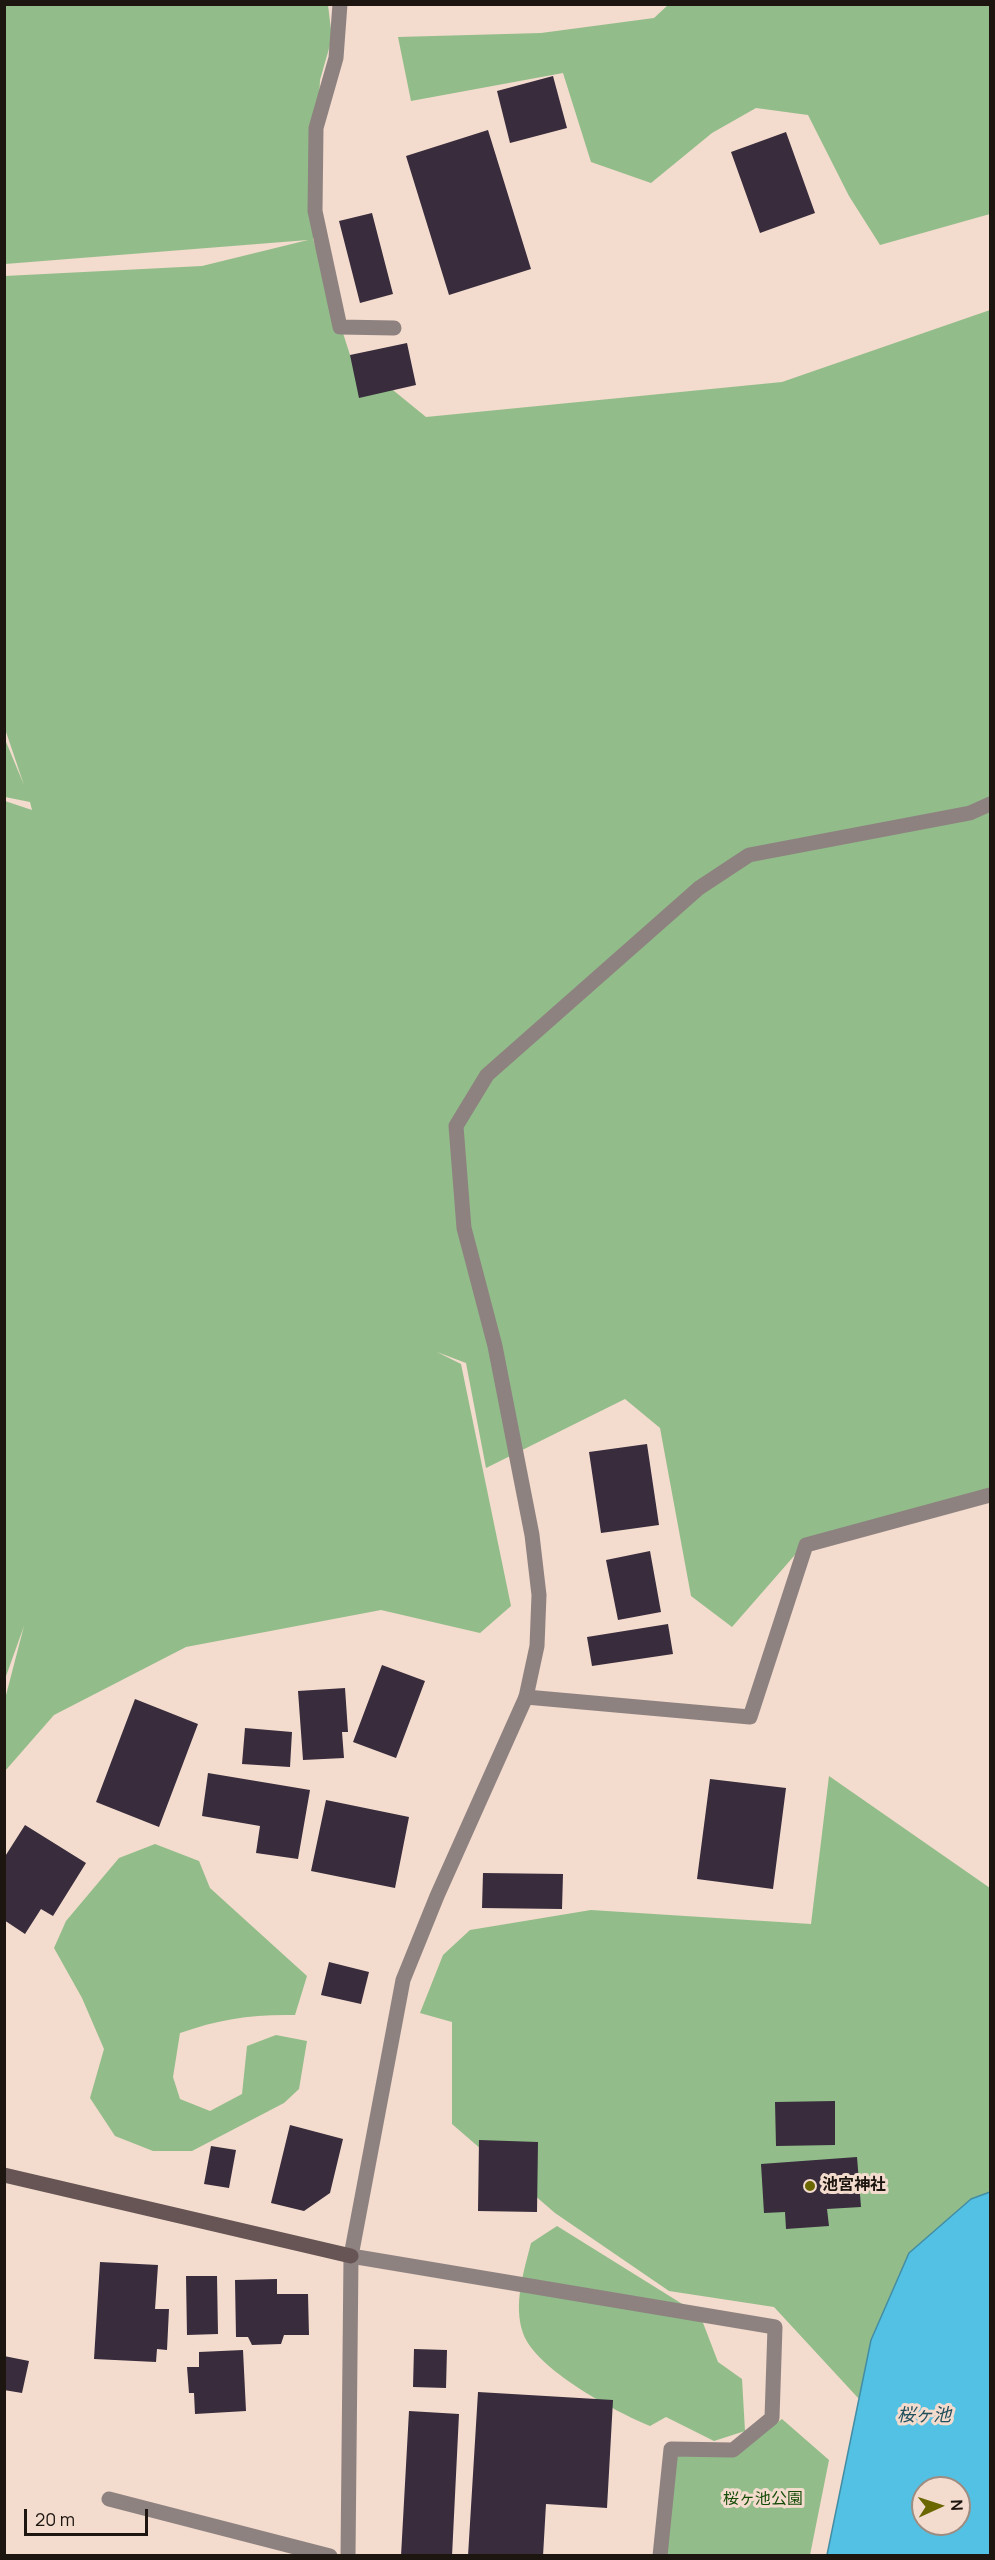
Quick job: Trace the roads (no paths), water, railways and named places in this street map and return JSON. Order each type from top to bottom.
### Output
[{"type":"street","points":[[340,4],[336,58],[316,128],[315,211],[340,327],[394,328]]},
{"type":"street","points":[[348,2556],[351,2256],[403,1980],[437,1896],[526,1697],[537,1646],[539,1595],[533,1545],[495,1346],[464,1228],[456,1126],[487,1075],[699,888],[749,855],[970,813],[990,804]]},
{"type":"street","points":[[526,1697],[750,1717],[806,1545],[990,1495]]},
{"type":"street","points":[[4,2175],[351,2256],[775,2327],[772,2418],[733,2450],[671,2449],[660,2556]]},
{"type":"street","points":[[108,2499],[330,2556]]},
{"type":"water","name":"桜ヶ池","points":[[990,2192],[990,2555],[827,2555],[871,2340],[909,2253],[971,2199]]},
{"type":"place","name":"池宮神社","points":[[810,2186]]},
{"type":"park label","name":"桜ヶ池公園","points":[[763,2500]]}]
